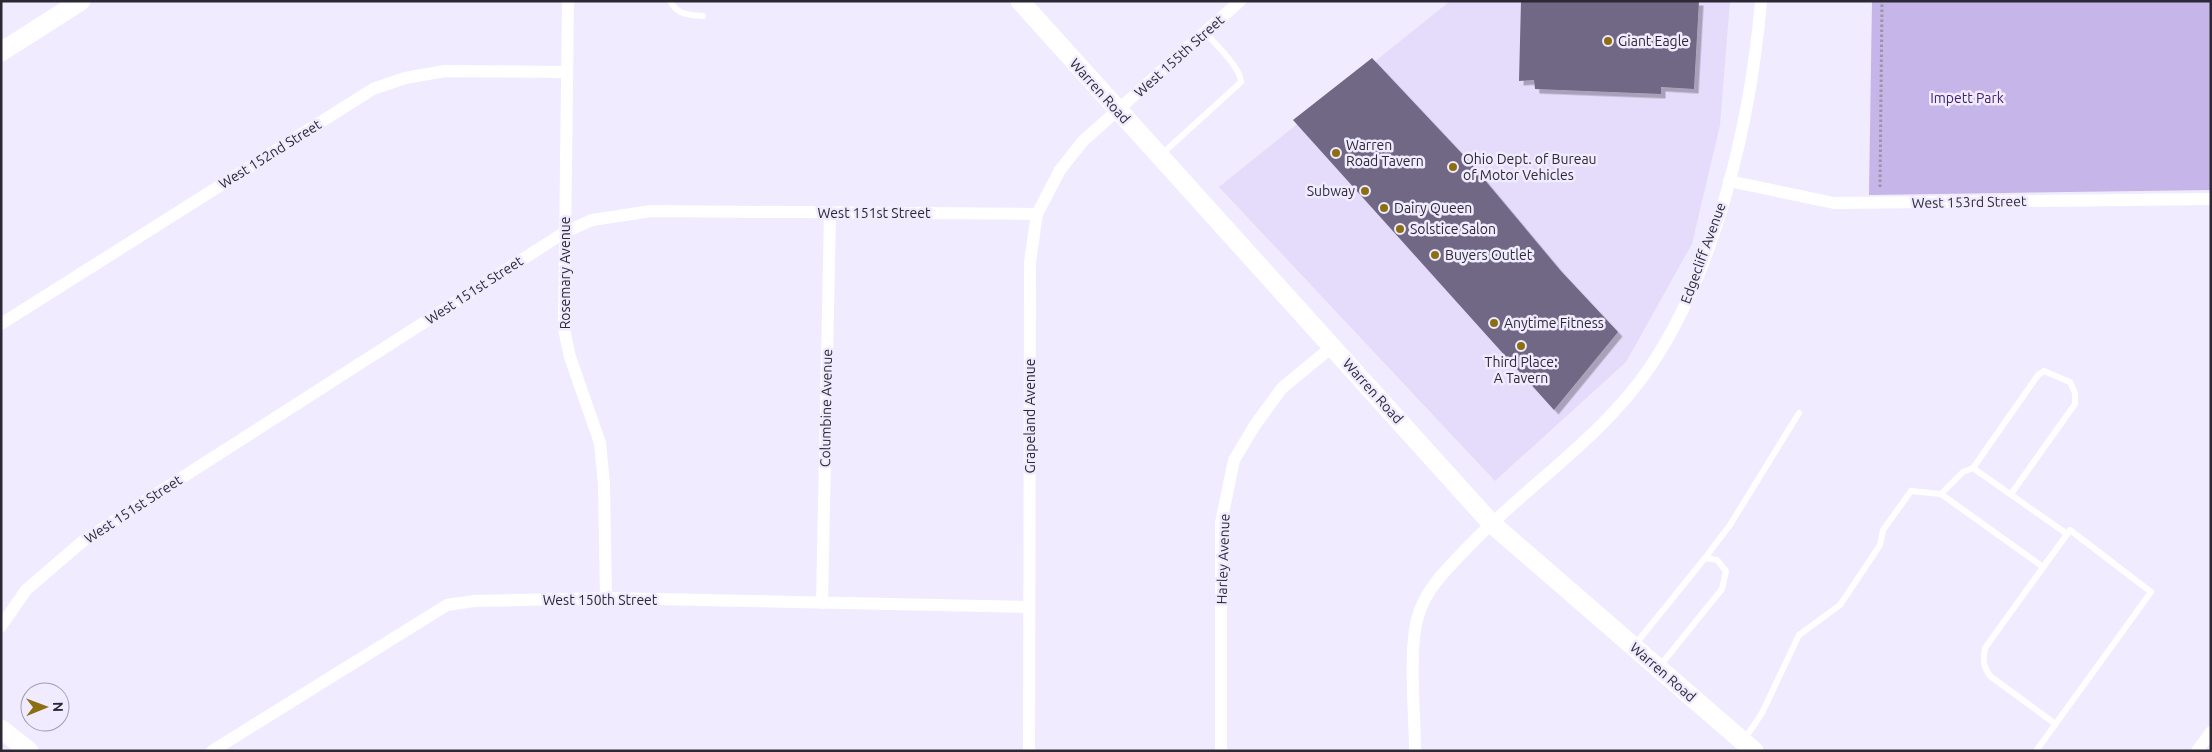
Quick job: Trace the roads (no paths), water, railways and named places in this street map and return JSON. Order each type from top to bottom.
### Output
[{"type":"main road","points":[[1,52],[81,1]]},
{"type":"main road","name":"Warren Road","points":[[1020,1],[1491,523],[1749,746]]},
{"type":"main road","points":[[1,729],[28,751]]},
{"type":"street","name":"Rosemary Avenue","points":[[568,1],[564,329],[570,357],[600,443],[604,484],[606,598]]},
{"type":"street","name":"West 155th Street","points":[[1118,111],[1240,1]]},
{"type":"street","name":"Edgecliff Avenue","points":[[1415,751],[1414,648],[1418,616],[1434,582],[1491,523],[1604,420],[1649,368],[1677,321],[1699,272],[1729,181],[1745,111],[1761,1]]},
{"type":"street","name":"West 152nd Street","points":[[1,324],[373,89],[404,78],[445,71],[567,72]]},
{"type":"street","name":"Grapeland Avenue","points":[[1028,751],[1030,262],[1037,214],[1060,170],[1077,148],[1118,111]]},
{"type":"street","name":"West 153rd Street","points":[[1729,181],[1834,203],[2211,199]]},
{"type":"street","name":"West 151st Street","points":[[1,626],[26,590],[83,541],[565,232],[592,220],[651,211],[1037,214]]},
{"type":"street","name":"Columbine Avenue","points":[[822,603],[830,213]]},
{"type":"street","name":"Harley Avenue","points":[[1221,751],[1221,523],[1234,460],[1254,425],[1282,388],[1333,346]]},
{"type":"street","name":"West 150th Street","points":[[212,751],[447,605],[474,601],[606,598],[1030,606]]},
{"type":"street","points":[[2197,751],[2211,732]]},
{"type":"lane","points":[[670,1],[680,12],[703,16]]},
{"type":"lane","points":[[1160,157],[1241,82],[1241,76],[1205,32]]},
{"type":"lane","points":[[1940,494],[1964,472],[1973,468],[2038,375],[2044,371],[2070,382],[2075,393],[2075,404],[2011,494]]},
{"type":"lane","points":[[1634,647],[1730,525],[1799,413]]},
{"type":"lane","points":[[1973,468],[2067,534]]},
{"type":"lane","points":[[1749,746],[1799,635],[1840,605],[1880,545],[1883,530],[1911,491],[1940,494],[2043,566]]},
{"type":"lane","points":[[2036,751],[2054,723],[2152,592],[2070,530],[1985,648],[1983,660],[1990,676],[2054,723]]},
{"type":"lane","points":[[1658,668],[1722,589],[1726,580],[1726,571],[1717,560],[1705,558]]},
{"type":"place","name":"Giant Eagle","points":[[1608,41]]},
{"type":"place","name":"Warren Road Tavern","points":[[1336,153]]},
{"type":"place","name":"Ohio Dept. of Bureau of Motor Vehicles","points":[[1453,167]]},
{"type":"place","name":"Subway","points":[[1365,191]]},
{"type":"place","name":"Dairy Queen","points":[[1384,208]]},
{"type":"place","name":"Solstice Salon","points":[[1400,229]]},
{"type":"place","name":"Buyers Outlet","points":[[1435,255]]},
{"type":"place","name":"Anytime Fitness","points":[[1494,323]]},
{"type":"place","name":"Third Place: A Tavern","points":[[1521,346]]},
{"type":"park label","name":"Impett Park","points":[[1967,98]]}]
